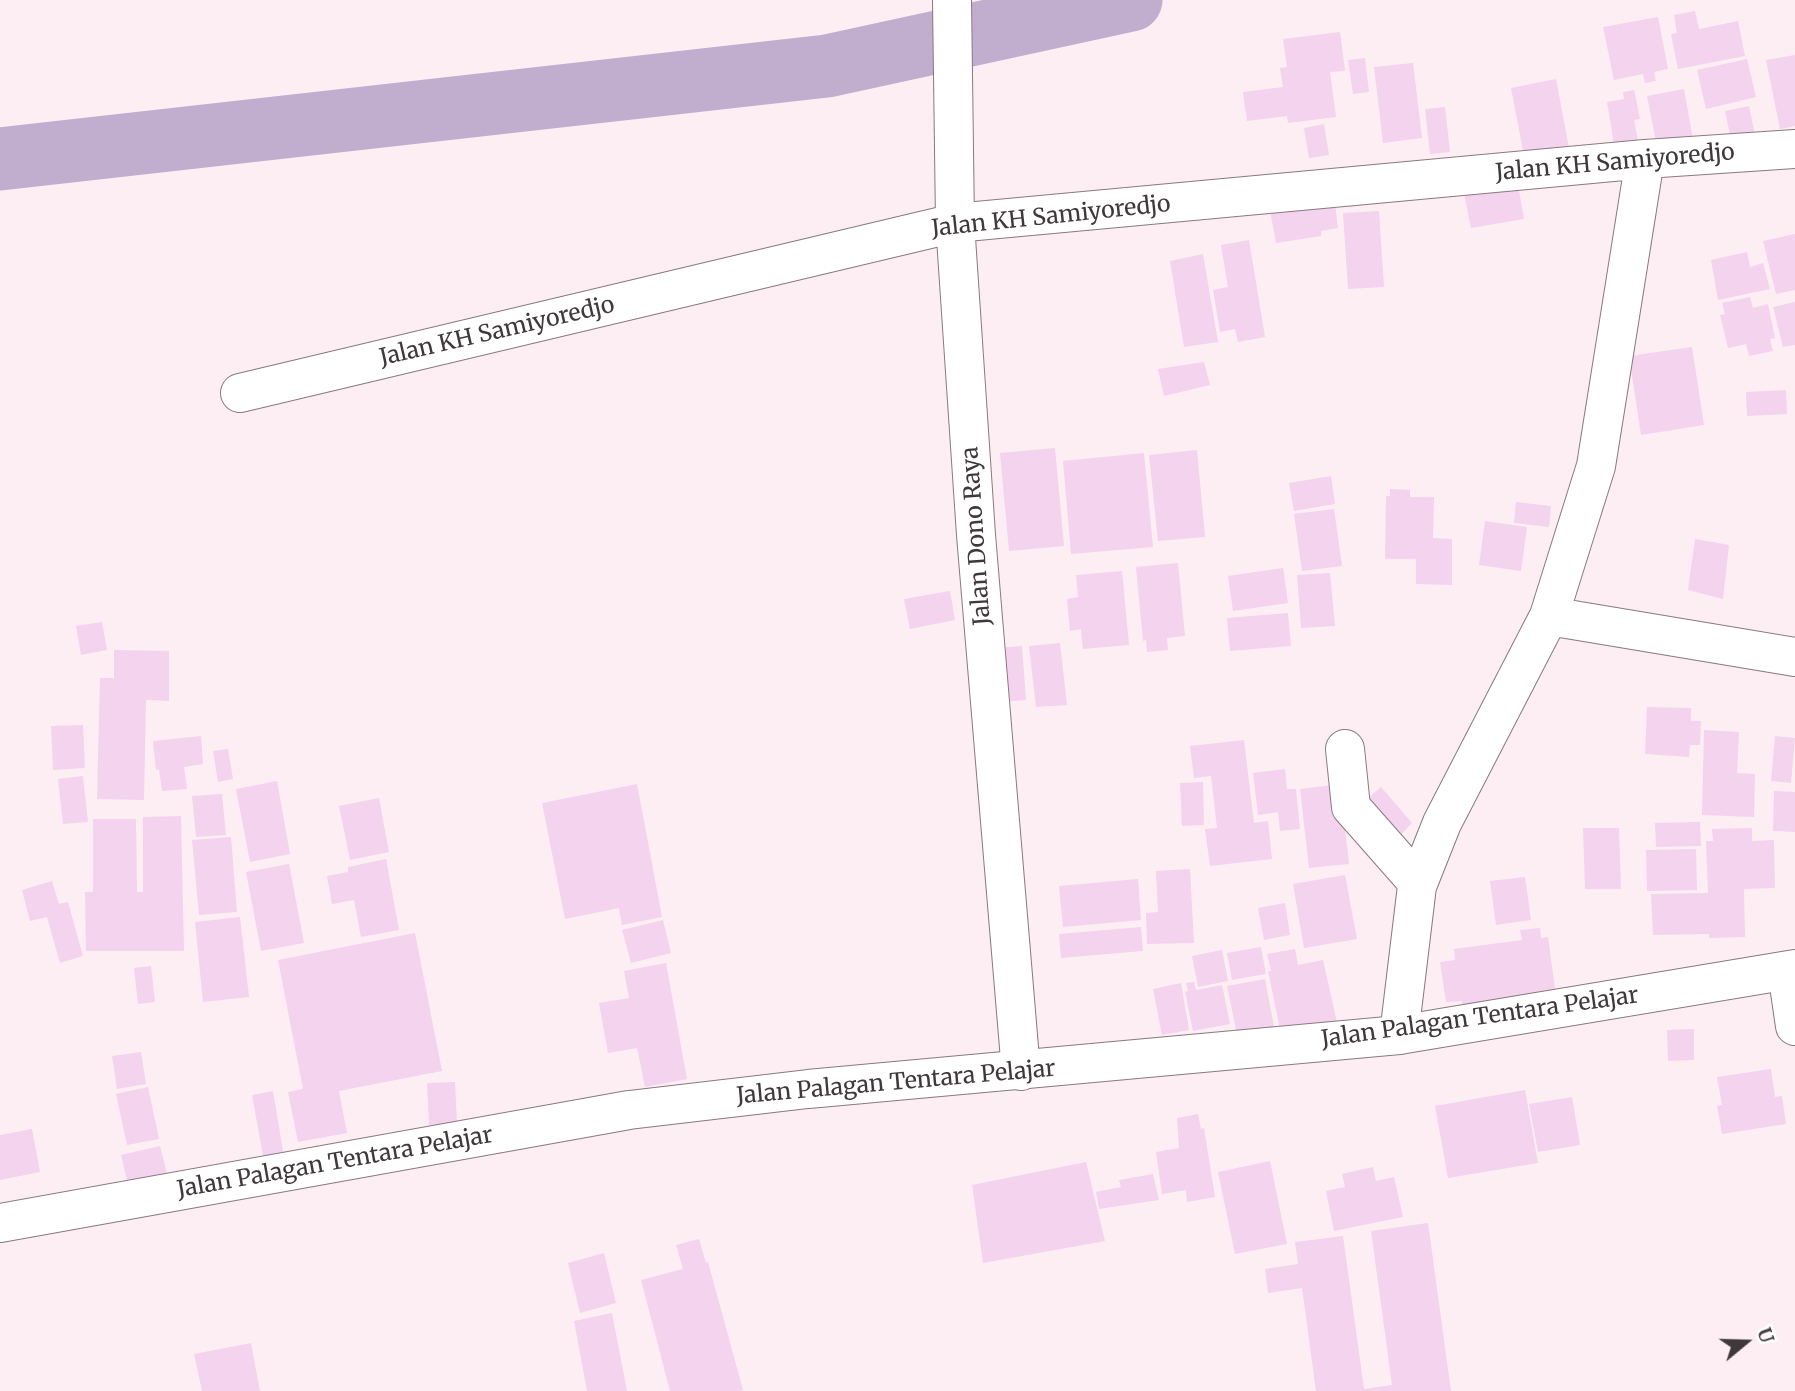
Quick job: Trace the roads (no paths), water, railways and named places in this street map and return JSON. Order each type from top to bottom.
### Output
[{"type":"street","name":"Jalan Dono Raya","points":[[952,0],[955,223],[976,535],[1021,1071]]},
{"type":"street","name":"Jalan KH Samiyoredjo","points":[[240,393],[955,223],[1645,159],[1795,149]]},
{"type":"street","points":[[1398,1035],[1418,883],[1442,823],[1549,616],[1596,466],[1645,159]]},
{"type":"street","points":[[1549,616],[1795,657]]},
{"type":"street","points":[[1345,748],[1351,807],[1418,883]]},
{"type":"street","points":[[1791,970],[1795,1026]]},
{"type":"street","name":"Jalan Palagan Tentara Pelajar","points":[[0,1223],[629,1110],[808,1088],[1021,1071],[1398,1035],[1791,970]]},
{"type":"waterway","points":[[0,159],[827,66],[1131,0]]}]
